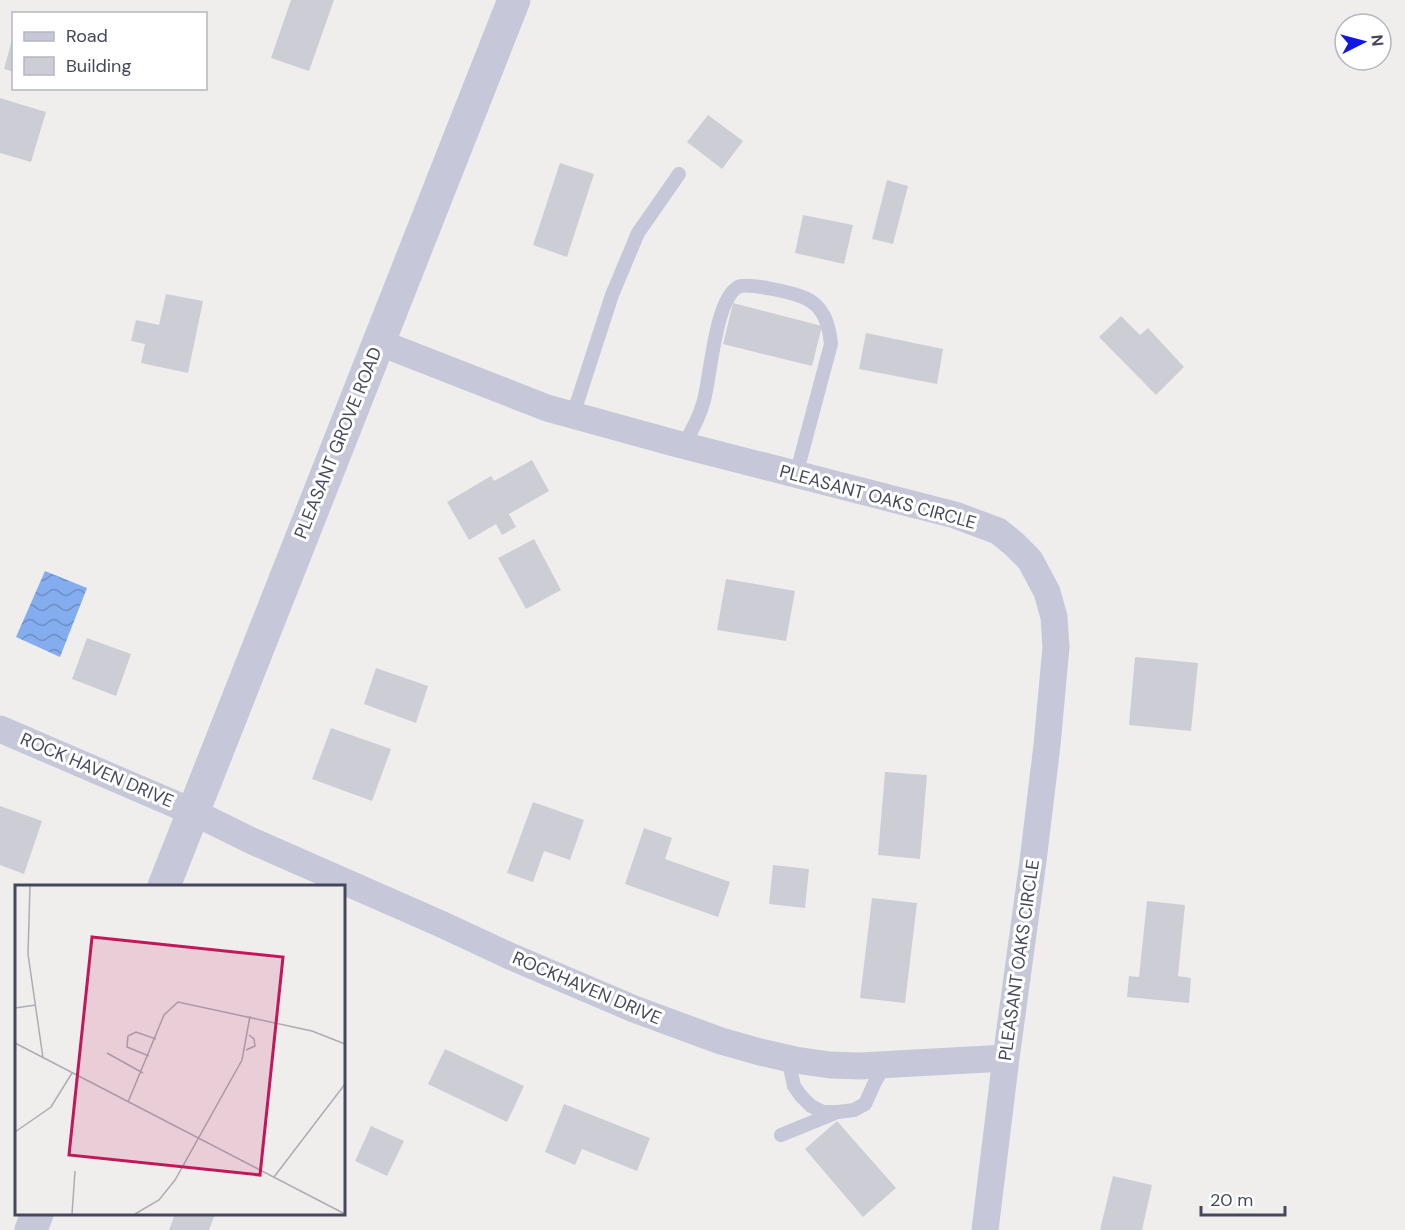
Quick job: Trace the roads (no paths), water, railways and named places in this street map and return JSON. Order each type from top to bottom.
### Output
[{"type":"street","name":"PLEASANT GROVE ROAD","points":[[164,885],[514,0]]},
{"type":"street","name":"PLEASANT OAKS CIRCLE","points":[[378,342],[547,408],[683,446],[955,516],[998,531],[1030,560],[1047,592],[1054,617],[1056,647],[1032,872],[985,1230]]},
{"type":"street","name":"ROCK HAVEN DRIVE","points":[[0,729],[193,812]]},
{"type":"street","name":"ROCKHAVEN DRIVE","points":[[193,812],[250,840],[512,957],[634,1009],[721,1041],[760,1052],[830,1065],[860,1066],[1006,1058]]},
{"type":"street","points":[[31,1230],[37,1215]]},
{"type":"lane","points":[[573,415],[612,295],[638,233],[680,174]]},
{"type":"lane","points":[[683,446],[694,427],[704,400],[721,311],[728,297],[736,288],[749,284],[800,296],[811,301],[823,314],[830,329],[831,344],[796,475]]},
{"type":"lane","points":[[788,1058],[794,1086],[811,1106],[823,1112],[854,1110],[865,1104],[885,1065]]},
{"type":"lane","points":[[782,1135],[837,1112]]},
{"type":"water","points":[[45,571],[87,588],[60,657],[16,637]]}]
